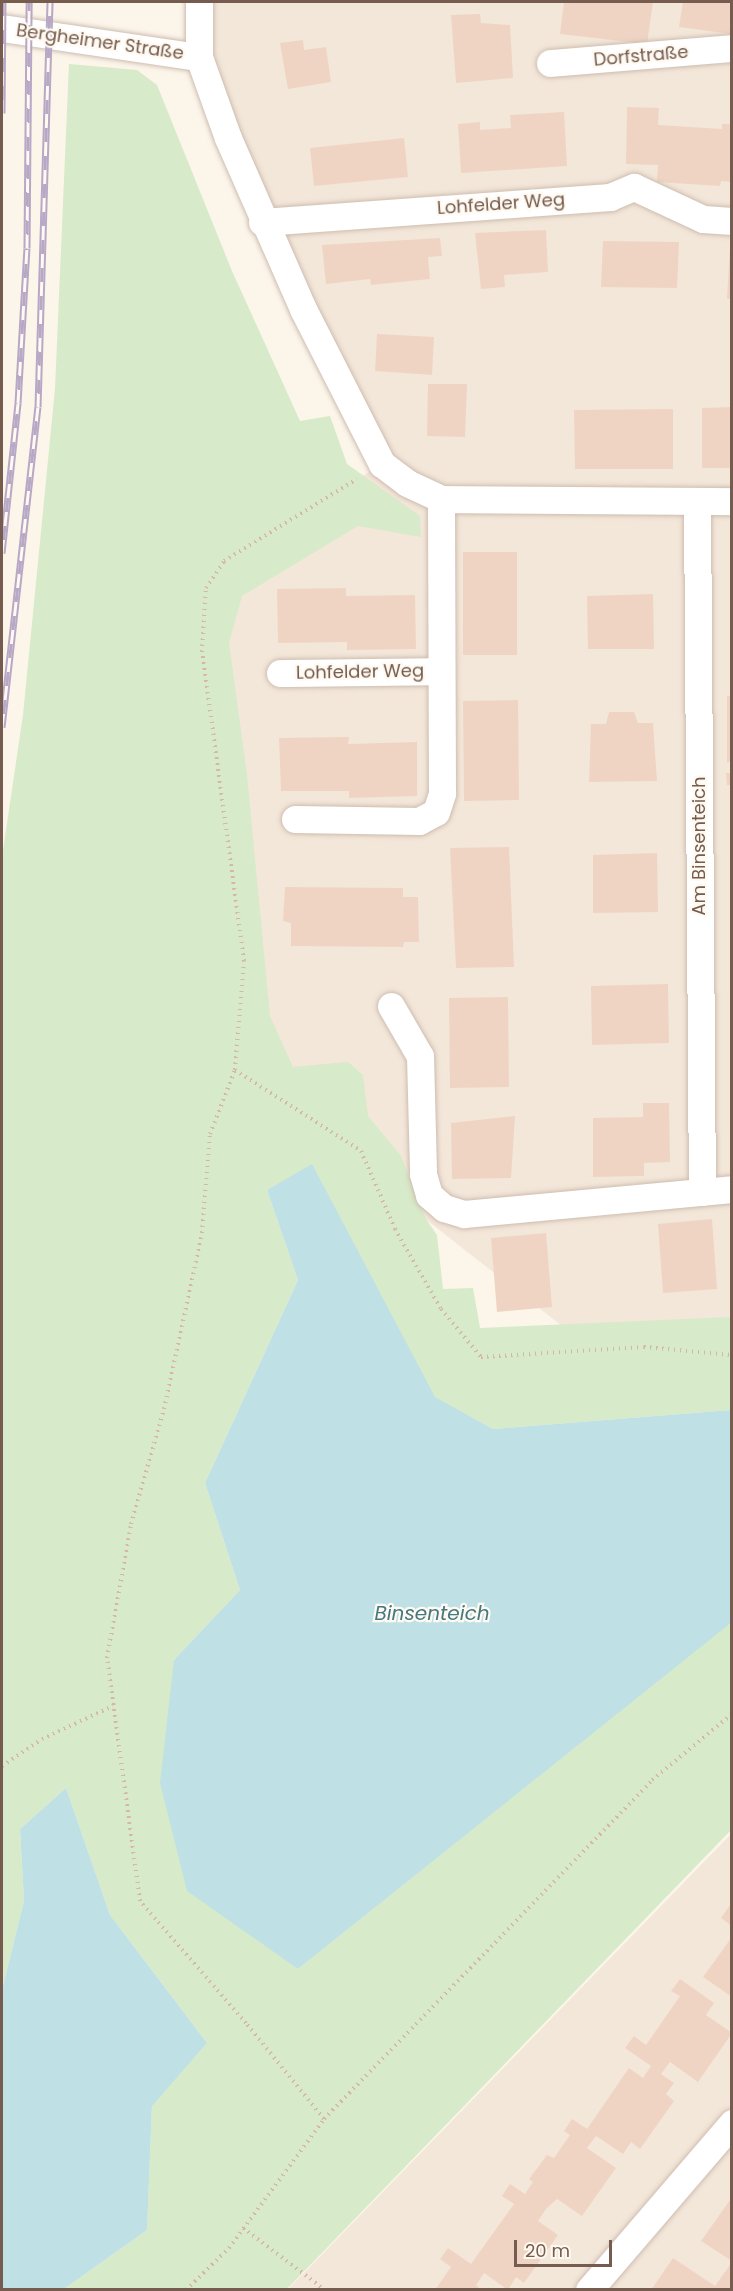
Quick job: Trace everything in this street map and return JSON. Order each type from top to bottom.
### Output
[{"type":"street","points":[[199,2],[199,57],[262,222],[382,464],[407,483],[441,499],[732,501]]},
{"type":"street","name":"Bergheimer Straße","points":[[2,28],[199,57]]},
{"type":"street","name":"Dorfstraße","points":[[550,63],[732,48]]},
{"type":"street","name":"Lohfelder Weg","points":[[262,222],[610,197],[634,187],[703,219],[732,221]]},
{"type":"street","name":"Lohfelder Weg","points":[[296,819],[419,821],[436,812],[442,793],[441,499]]},
{"type":"street","name":"Am Binsenteich","points":[[697,501],[702,1192]]},
{"type":"street","name":"Lohfelder Weg","points":[[280,673],[440,671]]},
{"type":"street","points":[[392,1006],[420,1056],[423,1173],[429,1195],[444,1208],[464,1214],[732,1189]]},
{"type":"street","points":[[589,2289],[732,2123]]},
{"type":"path","points":[[324,2119],[246,2023],[140,1901],[106,1658],[131,1524],[164,1409],[202,1233],[210,1134],[235,1070],[244,961],[202,652],[206,588],[224,561],[382,464]]},
{"type":"path","points":[[235,1070],[361,1151],[395,1229],[441,1309],[481,1358],[644,1347],[732,1355]]},
{"type":"path","points":[[2,1766],[42,1739],[113,1706]]},
{"type":"path","points":[[186,2289],[243,2228],[324,2119],[652,1780],[732,1714]]},
{"type":"path","points":[[243,2228],[325,2289]]},
{"type":"shaded area","points":[[200,2],[731,2],[731,1347],[594,1351],[235,1070],[224,561],[382,464],[199,57]]},
{"type":"shaded area","points":[[731,1834],[731,2289],[287,2290],[303,2274]]},
{"type":"green space","points":[[69,64],[137,70],[157,85],[232,271],[300,421],[330,416],[347,464],[420,516],[421,537],[358,526],[242,596],[229,643],[247,775],[270,1016],[293,1067],[348,1062],[363,1075],[368,1116],[401,1156],[426,1219],[437,1235],[443,1289],[473,1288],[480,1328],[731,1317],[731,1410],[493,1429],[434,1397],[312,1165],[267,1190],[298,1280],[205,1483],[240,1590],[174,1660],[298,1969],[731,1622],[732,1829],[287,2289],[64,2289],[147,2230],[152,2105],[207,2043],[110,1915],[66,1788],[20,1829],[24,1901],[2,1990],[2,857],[23,715],[55,389]]},
{"type":"water","name":"Binsenteich","points":[[312,1164],[435,1397],[493,1429],[731,1410],[732,1622],[298,1969],[187,1891],[160,1783],[174,1660],[240,1590],[205,1483],[298,1280],[267,1190]]},
{"type":"water","points":[[66,1788],[110,1915],[207,2043],[152,2106],[147,2230],[64,2289],[3,2289],[2,1990],[24,1901],[20,1829]]},
{"type":"building","points":[[564,2],[653,2],[647,44],[560,34]]},
{"type":"building","points":[[683,2],[732,2],[732,34],[679,27]]},
{"type":"building","points":[[480,14],[481,23],[510,25],[513,78],[456,83],[451,15]]},
{"type":"building","points":[[303,40],[304,50],[326,47],[331,82],[288,89],[280,43]]},
{"type":"building","points":[[627,107],[659,108],[658,125],[722,129],[722,124],[732,124],[732,182],[721,181],[720,186],[657,182],[658,165],[626,164]]},
{"type":"building","points":[[564,112],[567,166],[461,173],[458,124],[480,122],[480,130],[511,128],[510,115]]},
{"type":"building","points":[[404,138],[408,177],[314,186],[310,148]]},
{"type":"building","points":[[546,230],[548,272],[504,275],[505,287],[481,289],[475,233]]},
{"type":"building","points":[[440,238],[442,256],[428,257],[430,279],[371,285],[370,279],[326,284],[322,245]]},
{"type":"building","points":[[603,241],[679,242],[677,288],[601,287]]},
{"type":"building","points":[[730,247],[732,248],[732,299],[727,299]]},
{"type":"building","points":[[377,334],[434,337],[432,375],[375,371]]},
{"type":"building","points":[[428,384],[467,384],[465,437],[427,436]]},
{"type":"building","points":[[732,407],[732,468],[702,468],[702,408]]},
{"type":"building","points":[[673,409],[673,469],[575,469],[574,410]]},
{"type":"building","points":[[463,552],[517,552],[517,655],[463,655]]},
{"type":"building","points":[[346,588],[346,596],[415,595],[416,649],[347,650],[347,642],[278,643],[277,589]]},
{"type":"building","points":[[653,594],[654,649],[588,649],[587,596]]},
{"type":"building","points":[[727,696],[732,696],[732,762],[727,762]]},
{"type":"building","points":[[518,700],[519,800],[464,801],[463,701]]},
{"type":"building","points":[[609,712],[634,712],[638,723],[653,723],[657,781],[589,782],[591,724],[606,724]]},
{"type":"building","points":[[349,737],[348,744],[417,742],[417,796],[349,798],[349,791],[281,791],[279,738]]},
{"type":"building","points":[[726,773],[732,773],[732,785],[727,785]]},
{"type":"building","points":[[509,847],[514,967],[456,968],[450,848]]},
{"type":"building","points":[[657,853],[658,912],[593,913],[593,855]]},
{"type":"building","points":[[285,887],[403,888],[403,897],[418,897],[419,942],[404,942],[403,947],[291,946],[291,923],[283,921]]},
{"type":"building","points":[[668,984],[669,1043],[592,1045],[591,986]]},
{"type":"building","points":[[508,997],[509,1087],[450,1088],[449,998]]},
{"type":"building","points":[[643,1103],[669,1103],[670,1162],[644,1163],[644,1176],[593,1177],[593,1118],[643,1117]]},
{"type":"building","points":[[515,1116],[511,1178],[452,1179],[451,1123]]},
{"type":"building","points":[[712,1219],[717,1289],[663,1293],[658,1224]]},
{"type":"building","points":[[546,1233],[552,1307],[497,1312],[491,1238]]},
{"type":"building","points":[[730,1905],[732,1907],[732,1926],[721,1918]]},
{"type":"building","points":[[732,1937],[732,1997],[703,1977]]},
{"type":"building","points":[[680,1979],[714,2003],[706,2015],[732,2033],[698,2082],[670,2062],[661,2074],[674,2083],[666,2094],[674,2101],[640,2149],[631,2142],[623,2154],[596,2136],[587,2148],[616,2168],[582,2216],[557,2199],[546,2209],[538,2221],[558,2235],[524,2283],[516,2277],[508,2290],[484,2273],[476,2285],[482,2290],[435,2290],[451,2267],[440,2259],[448,2248],[471,2264],[514,2204],[502,2196],[510,2184],[525,2194],[533,2182],[529,2179],[547,2155],[554,2158],[570,2135],[564,2131],[572,2119],[587,2129],[629,2068],[643,2078],[651,2066],[625,2048],[634,2036],[646,2045],[680,1996],[671,1991]]},
{"type":"building","points":[[730,2200],[732,2201],[732,2261],[701,2241]]},
{"type":"building","points":[[673,2258],[715,2286],[732,2262],[732,2290],[651,2290]]},
{"type":"railway","points":[[2,113],[3,2]]},
{"type":"railway","points":[[2,553],[18,403],[27,248],[29,2]]},
{"type":"railway","points":[[2,727],[38,407],[50,2]]}]
